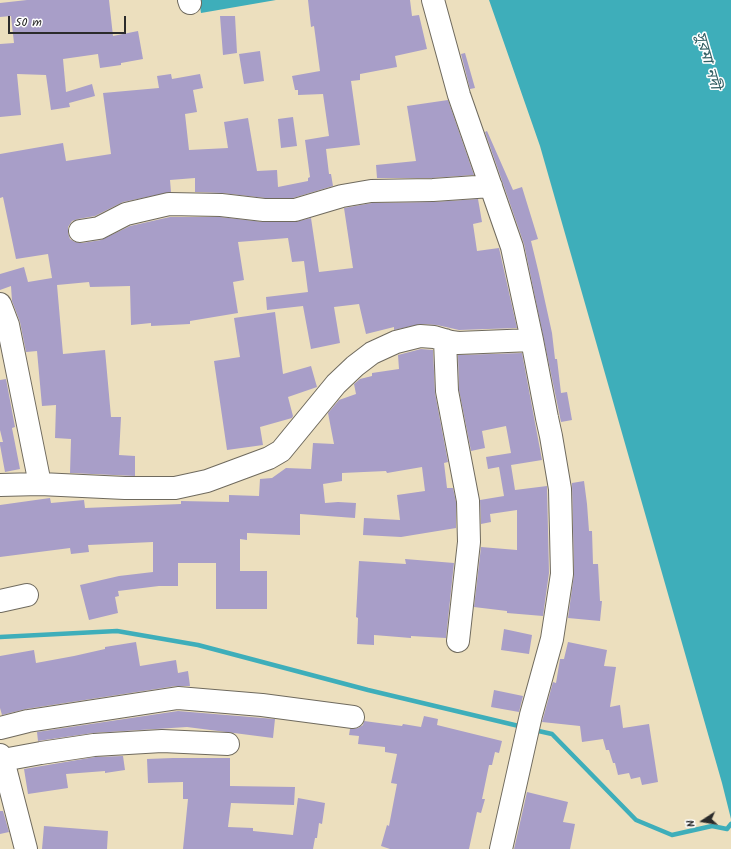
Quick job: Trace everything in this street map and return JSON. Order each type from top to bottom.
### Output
[{"type":"street","points":[[433,0],[459,95],[512,247],[552,436],[560,489],[562,574],[552,639],[531,715],[501,849]]},
{"type":"street","points":[[80,230],[99,228],[126,214],[169,204],[221,205],[264,210],[294,210],[342,196],[371,191],[433,190],[491,186]]},
{"type":"street","points":[[0,304],[8,325],[40,484]]},
{"type":"street","points":[[0,485],[40,484],[125,488],[175,488],[207,481],[268,458],[281,451],[336,384],[355,366],[372,353],[396,342],[420,336],[434,337],[458,343],[532,340]]},
{"type":"street","points":[[446,340],[447,391],[468,501],[469,542],[458,641]]},
{"type":"street","points":[[0,601],[28,594]]},
{"type":"street","points":[[0,728],[28,721],[178,698],[353,717]]},
{"type":"street","points":[[26,849],[2,758],[94,745],[162,740],[228,744]]},
{"type":"water","points":[[199,0],[276,0],[201,13]]},
{"type":"water","name":"সুরমা নদী","points":[[489,0],[731,0],[731,819],[540,146]]},
{"type":"building","points":[[27,0],[109,0],[113,36],[138,31],[143,59],[121,63],[121,65],[100,68],[98,54],[63,59],[66,92],[92,84],[95,96],[69,103],[70,107],[51,110],[46,75],[17,74],[21,115],[0,117],[0,44],[14,43],[11,16],[0,17],[0,3]]},
{"type":"building","points":[[308,0],[410,0],[412,16],[419,15],[427,49],[395,56],[397,67],[360,74],[360,80],[351,81],[360,145],[326,149],[329,174],[331,174],[333,186],[293,198],[265,198],[222,193],[195,192],[195,178],[170,180],[171,192],[123,202],[95,216],[72,221],[68,227],[70,239],[75,242],[82,243],[101,240],[130,226],[170,217],[220,217],[264,222],[295,222],[311,218],[319,272],[353,268],[344,208],[372,203],[433,202],[478,199],[482,222],[473,224],[477,251],[499,248],[517,328],[459,330],[437,325],[421,324],[394,330],[394,327],[366,334],[359,304],[334,307],[340,343],[311,349],[303,306],[267,310],[266,297],[308,292],[304,261],[292,262],[288,238],[238,242],[244,280],[233,282],[238,313],[190,321],[190,324],[151,326],[151,323],[131,325],[130,286],[90,287],[89,282],[57,285],[63,354],[105,350],[111,417],[121,417],[119,455],[135,456],[135,476],[70,473],[71,439],[55,438],[56,405],[42,406],[37,351],[26,352],[20,322],[12,301],[11,286],[0,290],[0,274],[24,267],[28,282],[52,278],[48,254],[16,259],[3,197],[0,198],[0,154],[63,143],[66,161],[111,154],[103,93],[159,88],[157,76],[171,74],[172,79],[200,74],[203,88],[193,90],[197,112],[185,114],[189,150],[228,148],[224,122],[248,118],[257,171],[277,170],[278,187],[308,181],[308,178],[310,177],[305,140],[329,136],[323,94],[298,95],[298,90],[295,90],[292,76],[320,71],[314,26],[311,27]]},
{"type":"building","points":[[220,16],[235,16],[237,53],[223,55]]},
{"type":"building","points":[[260,51],[264,81],[244,84],[239,54]]},
{"type":"building","points":[[465,53],[475,88],[470,89],[461,54]]},
{"type":"building","points":[[448,100],[474,175],[432,178],[377,178],[376,165],[416,161],[407,106]]},
{"type":"building","points":[[293,117],[297,146],[281,148],[278,119]]},
{"type":"building","points":[[487,131],[513,190],[522,187],[538,239],[531,241],[552,333],[561,393],[567,392],[572,420],[561,422],[524,244],[485,132]]},
{"type":"building","points":[[275,312],[283,374],[311,366],[317,387],[288,397],[293,416],[292,418],[260,427],[263,445],[227,450],[214,361],[240,357],[234,318]]},
{"type":"building","points":[[421,349],[433,350],[435,393],[448,462],[444,463],[447,488],[453,488],[456,502],[456,528],[401,537],[363,535],[364,518],[400,520],[397,495],[425,491],[422,467],[387,473],[386,471],[342,473],[342,481],[323,484],[325,503],[356,503],[355,518],[300,514],[300,535],[247,533],[247,540],[240,539],[240,571],[267,571],[267,609],[216,609],[216,563],[178,563],[178,586],[159,586],[118,591],[119,596],[115,597],[118,613],[89,620],[80,585],[119,576],[153,572],[153,542],[88,545],[89,552],[71,554],[70,548],[0,557],[0,505],[50,498],[51,503],[84,500],[85,508],[181,504],[181,501],[229,502],[229,495],[259,496],[260,479],[272,478],[286,468],[311,469],[313,443],[334,444],[328,413],[339,400],[356,394],[354,384],[360,379],[372,376],[372,373],[399,369],[398,355]]},
{"type":"building","points":[[522,353],[542,460],[511,465],[515,490],[547,486],[549,573],[543,616],[507,613],[507,611],[474,607],[481,547],[517,550],[517,510],[490,514],[491,522],[481,524],[480,500],[504,496],[499,467],[488,469],[486,457],[511,453],[506,426],[482,431],[485,448],[471,451],[459,390],[458,355]]},
{"type":"building","points":[[6,379],[15,427],[12,428],[20,469],[5,472],[0,445],[0,442],[3,442],[0,430],[0,380]]},
{"type":"building","points":[[584,481],[589,531],[592,531],[593,564],[598,564],[600,601],[602,601],[600,621],[568,618],[574,574],[572,483]]},
{"type":"building","points":[[405,559],[454,563],[446,638],[411,636],[411,638],[374,635],[374,645],[357,644],[358,618],[356,617],[359,561],[406,564]]},
{"type":"building","points":[[504,629],[532,635],[529,654],[501,650]]},
{"type":"building","points":[[136,642],[140,666],[176,660],[178,673],[188,671],[190,686],[176,686],[26,709],[2,715],[0,708],[0,656],[34,650],[36,663],[105,649],[105,647]]},
{"type":"building","points":[[568,642],[607,650],[604,666],[616,667],[610,707],[620,705],[623,728],[649,724],[658,782],[642,785],[640,777],[631,779],[629,773],[618,775],[615,763],[613,763],[609,750],[606,750],[603,739],[582,742],[580,726],[542,722],[553,682],[556,683],[560,659],[564,659]]},
{"type":"building","points":[[494,690],[523,696],[519,712],[491,707]]},
{"type":"building","points":[[178,711],[275,719],[273,738],[187,727],[93,733],[38,741],[37,732]]},
{"type":"building","points":[[424,716],[438,719],[437,725],[502,741],[499,753],[495,752],[492,765],[489,765],[482,799],[485,799],[481,813],[477,812],[469,849],[390,849],[381,846],[387,825],[389,826],[397,784],[391,783],[397,754],[385,752],[385,747],[358,744],[359,736],[349,735],[350,729],[358,728],[363,725],[364,721],[421,727]]},
{"type":"building","points":[[123,756],[125,770],[105,773],[105,771],[66,774],[68,788],[28,794],[24,769],[95,757]]},
{"type":"building","points":[[230,758],[230,786],[295,787],[294,805],[231,803],[228,827],[253,828],[253,831],[293,835],[298,798],[325,803],[322,824],[319,823],[317,838],[315,838],[313,849],[183,849],[188,799],[183,799],[183,782],[148,783],[147,759]]},
{"type":"building","points":[[527,792],[568,802],[563,822],[575,824],[570,849],[514,849]]},
{"type":"building","points":[[0,811],[3,811],[9,832],[0,834]]},
{"type":"building","points":[[44,826],[108,831],[107,849],[42,849]]},
{"type":"waterway","points":[[0,637],[117,631],[198,645],[368,690],[523,727]]},
{"type":"waterway","points":[[534,730],[552,734],[636,820],[672,835],[712,826],[727,829],[731,824]]}]
